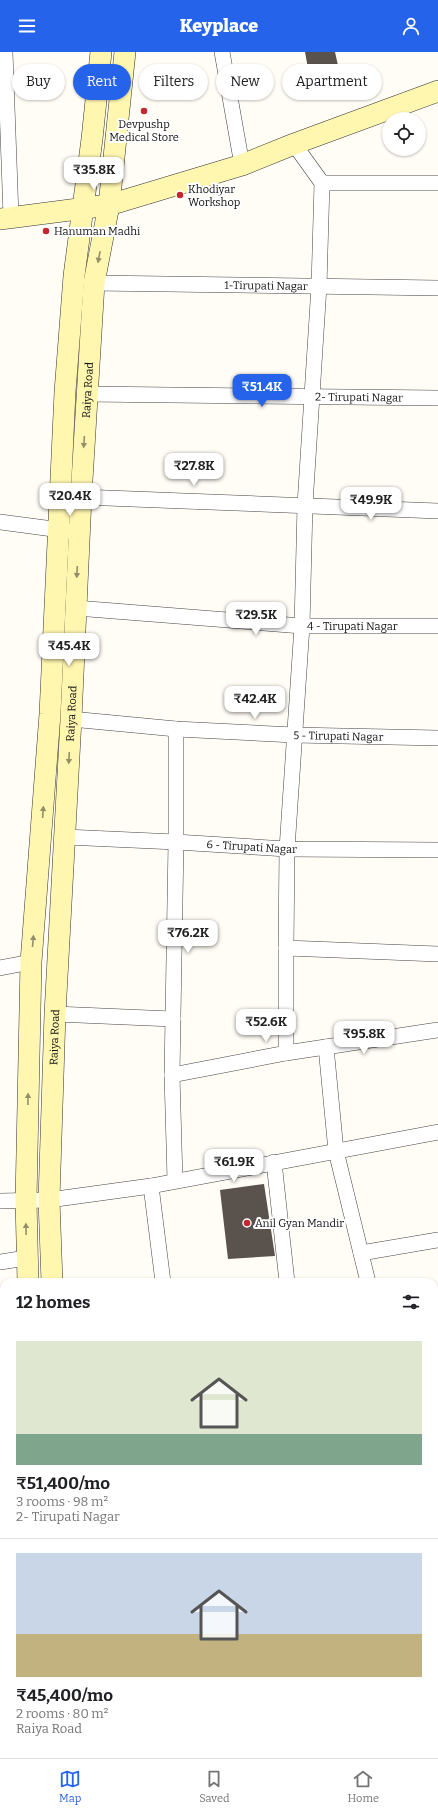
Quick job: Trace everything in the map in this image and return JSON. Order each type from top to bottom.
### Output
[{"type":"street","points":[[5,52],[4,100],[6,218],[109,205],[242,165],[294,144],[438,91]]},
{"type":"street","name":"Raiya Road","points":[[28,1278],[26,1258],[26,1200],[31,962],[50,714],[65,392],[74,276],[92,139],[101,52]]},
{"type":"street","name":"Raiya Road","points":[[52,1278],[49,1200],[55,1014],[87,394],[94,283],[109,205],[125,52]]},
{"type":"street","points":[[222,52],[242,165]]},
{"type":"street","points":[[286,1052],[287,849],[302,626],[305,505],[319,286],[322,183],[294,144]]},
{"type":"street","points":[[322,183],[438,183]]},
{"type":"street","name":"1-Tirupati Nagar","points":[[94,283],[438,288]]},
{"type":"street","name":"2- Tirupati Nagar","points":[[87,394],[313,395],[438,398]]},
{"type":"street","points":[[81,497],[438,511]]},
{"type":"street","points":[[0,522],[58,530],[79,531]]},
{"type":"street","name":"4 - Tirupati Nagar","points":[[76,608],[302,626],[438,626]]},
{"type":"street","name":"5 - Tirupati Nagar","points":[[71,719],[176,729],[294,735],[438,738]]},
{"type":"street","points":[[175,1180],[172,1076],[176,842],[176,729]]},
{"type":"street","name":"6 - Tirupati Nagar","points":[[65,837],[287,849],[438,850]]},
{"type":"street","points":[[286,948],[438,954]]},
{"type":"street","points":[[0,968],[31,962]]},
{"type":"street","points":[[55,1014],[173,1019]]},
{"type":"street","points":[[172,1076],[286,1052],[438,1030]]},
{"type":"street","points":[[326,1047],[336,1150],[367,1278]]},
{"type":"street","points":[[0,1202],[49,1200],[151,1186],[175,1180],[438,1132]]},
{"type":"street","points":[[274,1162],[287,1278]]},
{"type":"street","points":[[151,1186],[162,1278]]},
{"type":"street","points":[[361,1253],[438,1240]]},
{"type":"street","points":[[0,1262],[26,1258]]},
{"type":"building","points":[[305,52],[335,52],[338,64],[307,64]]},
{"type":"building","name":"Anil Gyan Mandir","points":[[264,1184],[275,1256],[228,1259],[220,1190]]},
{"type":"place","name":"Devpushp Medical Store","points":[[144,111]]},
{"type":"place","name":"Khodiyar Workshop","points":[[180,195]]},
{"type":"place","name":"Hanuman Madhi","points":[[46,231]]},
{"type":"place","name":"Anil Gyan Mandir","points":[[247,1223]]}]
